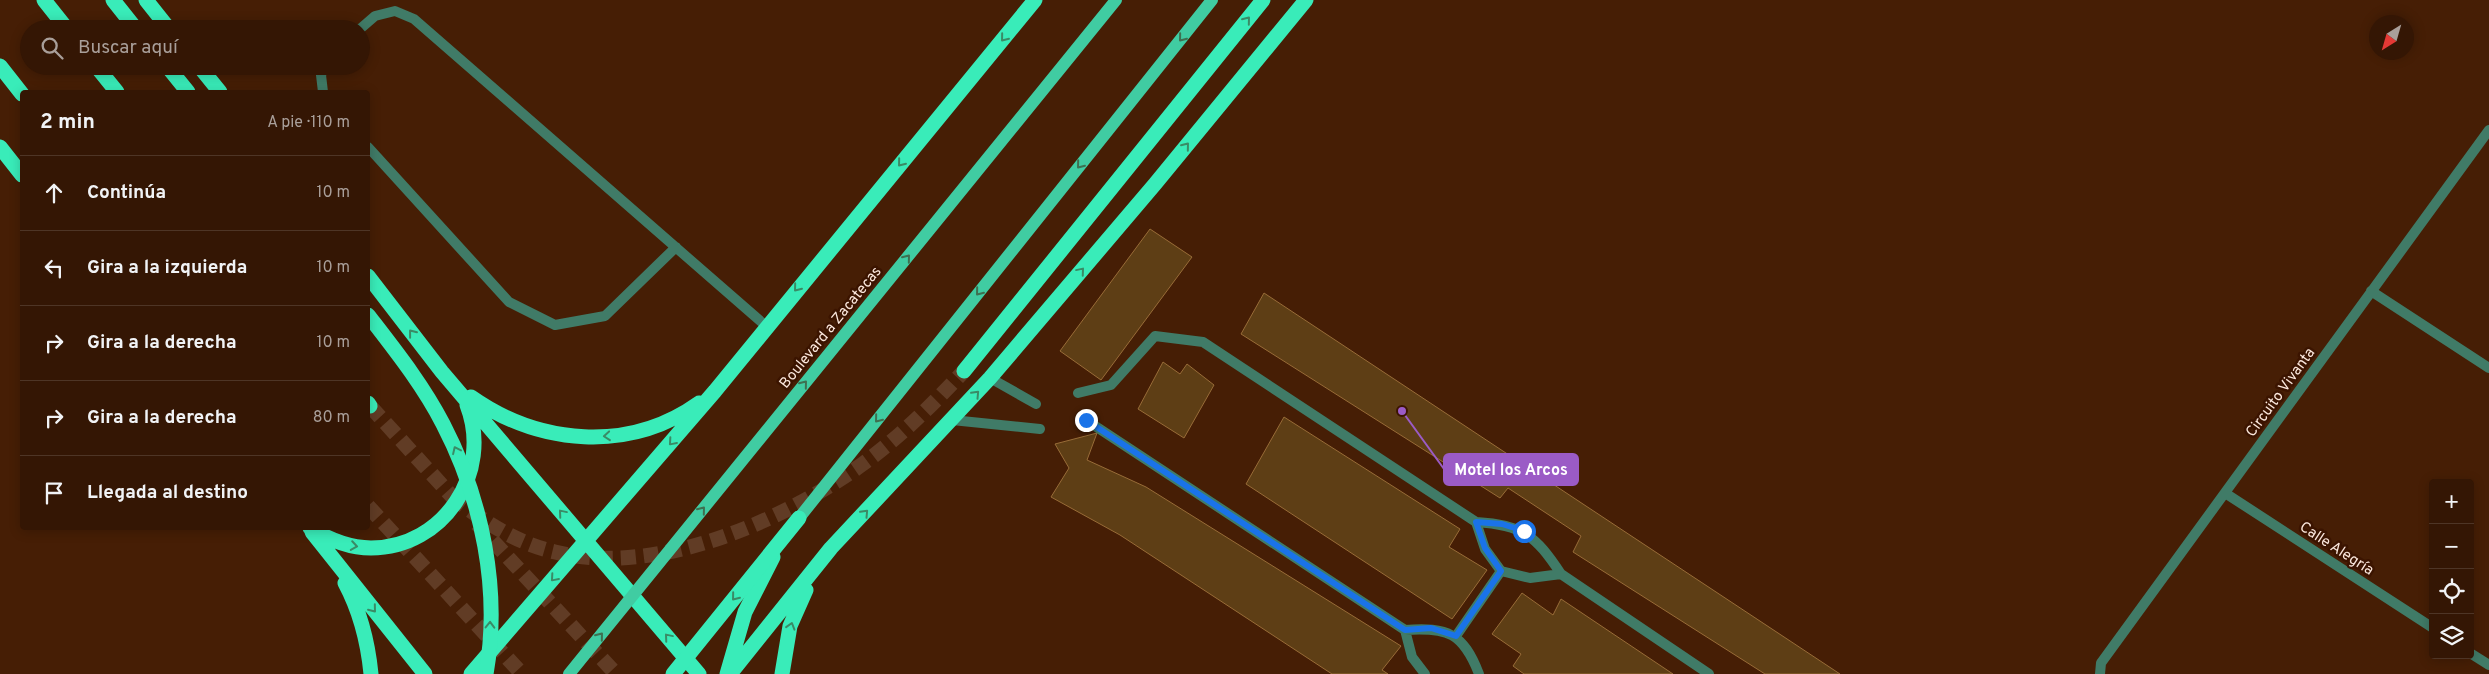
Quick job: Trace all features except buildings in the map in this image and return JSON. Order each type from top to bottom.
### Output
[{"type":"highway","points":[[44,0],[60,20]]},
{"type":"highway","points":[[113,0],[129,20]]},
{"type":"highway","points":[[146,0],[162,20]]},
{"type":"highway","points":[[471,674],[715,391],[766,326],[1035,0]]},
{"type":"highway","points":[[964,371],[1263,0]]},
{"type":"highway","points":[[728,674],[831,548],[990,378],[1155,184],[1306,0]]},
{"type":"highway","points":[[0,66],[20,91]]},
{"type":"highway","points":[[103,75],[115,90]]},
{"type":"highway","points":[[174,75],[186,90]]},
{"type":"highway","points":[[206,75],[218,90]]},
{"type":"highway","points":[[0,147],[20,172]]},
{"type":"highway","points":[[370,279],[442,372],[699,674]]},
{"type":"highway","points":[[370,318],[415,377],[443,423],[471,490],[482,534],[490,597],[486,674]]},
{"type":"highway","points":[[442,372],[464,393],[490,410],[518,424],[546,433],[577,437],[607,436],[636,431],[691,409],[715,391]]},
{"type":"highway","points":[[313,530],[327,538],[348,545],[370,548],[414,539],[433,528],[450,511],[464,490],[472,468],[475,444],[473,427],[464,397]]},
{"type":"highway","points":[[673,674],[799,518]]},
{"type":"highway","points":[[728,674],[733,646],[749,604],[778,548],[799,518]]},
{"type":"highway","points":[[310,530],[425,674]]},
{"type":"highway","points":[[782,674],[790,626],[800,599],[831,548]]},
{"type":"highway","points":[[331,558],[347,588],[360,619],[369,652],[371,674]]},
{"type":"main road","name":"Boulevard a Zacatecas","points":[[569,674],[1116,0]]},
{"type":"main road","points":[[799,518],[1212,0]]},
{"type":"street","points":[[370,20],[375,16],[395,11],[414,19],[766,326]]},
{"type":"street","points":[[321,75],[323,90]]},
{"type":"street","name":"Circuito Vivanta","points":[[2100,674],[2101,663],[2489,130]]},
{"type":"street","points":[[370,152],[509,302],[555,325],[605,316],[676,247]]},
{"type":"street","points":[[2371,292],[2489,368]]},
{"type":"street","points":[[1078,393],[1111,385],[1155,336],[1203,342],[1476,522],[1502,524],[1524,531],[1546,552],[1560,574],[1709,674]]},
{"type":"street","points":[[990,378],[1036,404]]},
{"type":"street","points":[[952,420],[1040,429]]},
{"type":"street","points":[[1086,420],[1405,630],[1431,628],[1456,636],[1472,657],[1479,674]]},
{"type":"street","name":"Calle Alegría","points":[[2225,492],[2429,625]]},
{"type":"street","points":[[1476,522],[1485,548],[1501,571],[1530,578],[1560,574]]},
{"type":"street","points":[[1456,636],[1501,571]]},
{"type":"street","points":[[1405,630],[1412,656],[1424,674]]},
{"type":"street","points":[[2474,656],[2489,665]]},
{"type":"tunnel","points":[[452,497],[513,537],[555,552],[594,558],[634,557],[676,550],[717,539],[757,524],[831,485],[864,463],[904,431],[964,371]]},
{"type":"tunnel","points":[[370,406],[458,503]]},
{"type":"tunnel","points":[[370,508],[522,674]]},
{"type":"tunnel","points":[[477,524],[616,674]]},
{"type":"place","name":"Motel los Arcos","points":[[1402,411]]},
{"type":"route","points":[[1086,420],[1405,630],[1431,628],[1456,636],[1501,571],[1485,548],[1476,522],[1502,524],[1524,531]]}]
